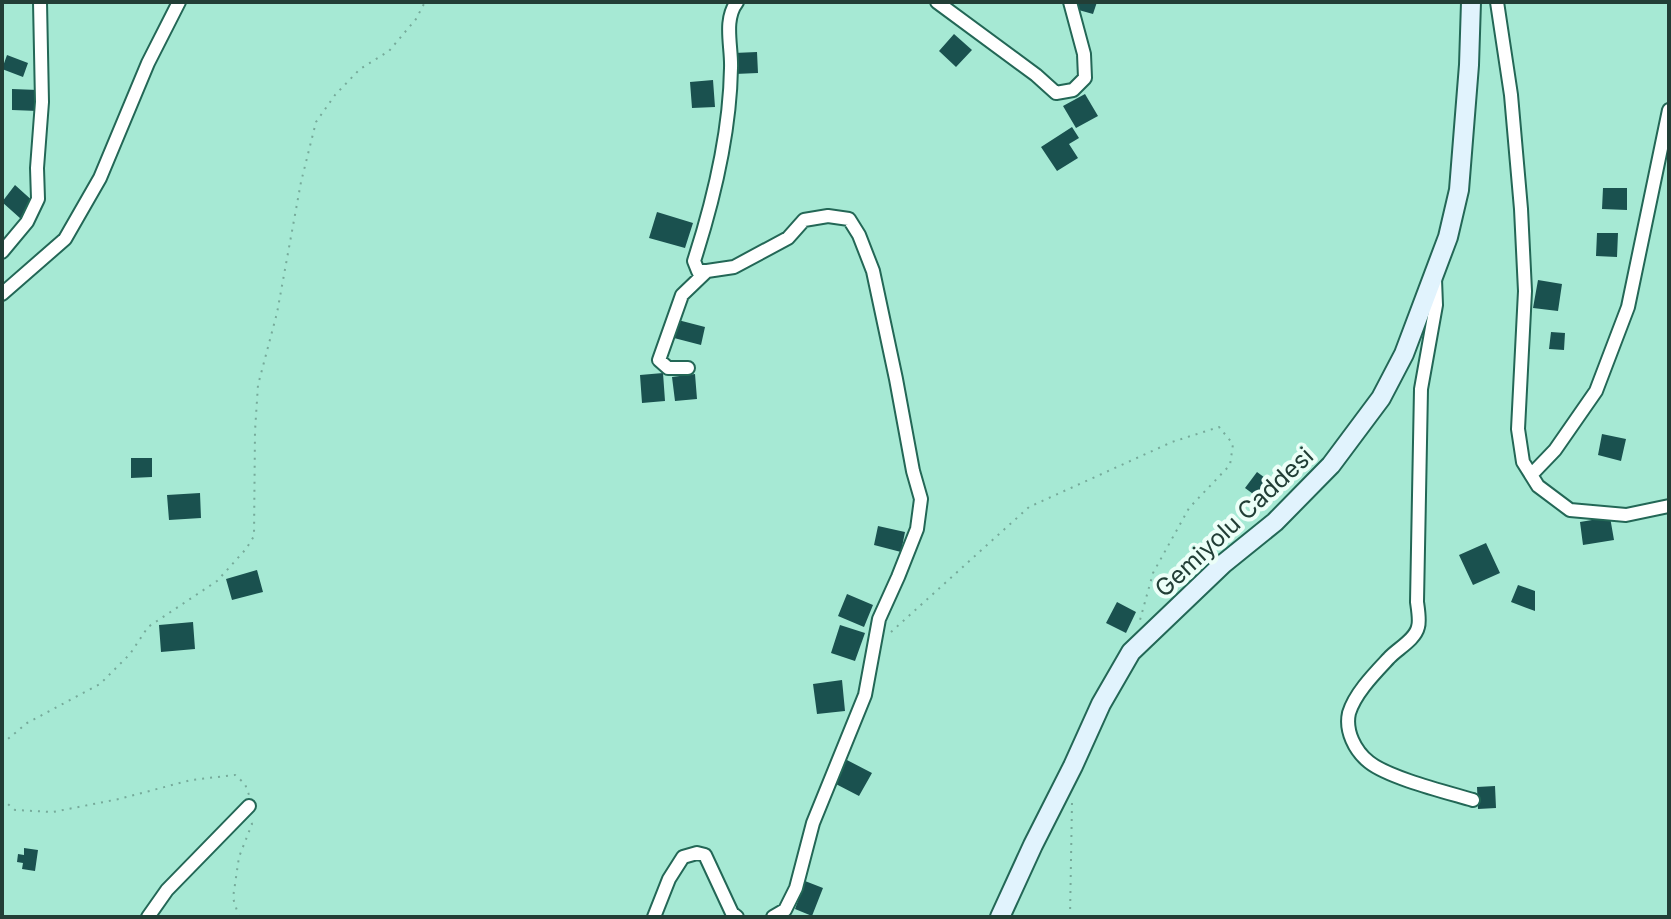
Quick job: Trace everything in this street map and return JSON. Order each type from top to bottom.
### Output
[{"type":"street","points":[[2,252],[27,222],[38,199],[42,102],[40,2]]},
{"type":"street","points":[[2,294],[65,239],[100,178],[148,63],[179,2]]},
{"type":"street","points":[[737,2],[731,9],[729,27],[731,68],[724,151],[694,261],[698,271],[734,267],[788,238],[804,220],[828,216],[849,219],[873,271],[921,499],[917,529],[879,619],[865,695],[813,823],[796,888],[785,910],[773,917]]},
{"type":"street","points":[[937,2],[1056,93],[1073,90],[1085,78],[1084,54],[1070,2]]},
{"type":"street","name":"Gemiyolu Caddesi","points":[[1000,917],[1101,704],[1131,652],[1223,564],[1275,522],[1331,465],[1381,398],[1404,354],[1448,237],[1459,190],[1471,2]]},
{"type":"street","points":[[1497,2],[1511,95],[1521,209],[1525,291],[1518,429],[1523,462],[1538,486],[1570,510],[1626,515],[1669,506]]},
{"type":"street","points":[[1531,475],[1555,450],[1596,391],[1628,307],[1669,110]]},
{"type":"street","points":[[688,368],[668,368],[659,360],[682,295],[707,271]]},
{"type":"street","points":[[1434,276],[1436,305],[1421,389],[1418,627],[1358,695],[1349,712],[1348,731],[1368,762],[1388,773],[1473,800]]},
{"type":"street","points":[[148,917],[167,890],[249,806]]},
{"type":"street","points":[[654,917],[669,879],[683,857],[697,853],[705,855],[732,913],[737,917]]},
{"type":"path","points":[[2,744],[27,723],[100,684],[130,654],[148,627],[217,581],[254,536],[258,385],[277,313],[301,182],[316,122],[335,95],[360,69],[389,51],[416,19],[425,2]]},
{"type":"path","points":[[874,647],[1029,507],[1172,442],[1219,427],[1233,444],[1230,465],[1189,508],[1153,573],[1139,626]]},
{"type":"path","points":[[2,799],[15,810],[53,812],[191,780],[235,775],[245,784],[249,794],[252,824],[239,857],[233,898],[239,917]]},
{"type":"path","points":[[1070,917],[1072,794]]},
{"type":"building","points":[[1078,2],[1097,2],[1093,14],[1075,9]]},
{"type":"building","points":[[954,34],[972,50],[956,67],[939,51]]},
{"type":"building","points":[[757,52],[758,73],[735,74],[734,53]]},
{"type":"building","points":[[7,55],[28,63],[23,77],[2,69]]},
{"type":"building","points":[[713,80],[715,107],[692,108],[690,82]]},
{"type":"building","points":[[12,89],[38,90],[38,111],[12,110]]},
{"type":"building","points":[[1085,94],[1098,116],[1076,128],[1063,106]]},
{"type":"building","points":[[1072,127],[1079,138],[1069,144],[1078,158],[1057,171],[1041,147]]},
{"type":"building","points":[[15,185],[35,203],[21,219],[2,202]]},
{"type":"building","points":[[1603,188],[1627,188],[1627,210],[1602,209]]},
{"type":"building","points":[[657,212],[693,223],[685,248],[649,238]]},
{"type":"building","points":[[1597,233],[1618,233],[1617,257],[1596,256]]},
{"type":"building","points":[[1538,280],[1562,284],[1558,311],[1533,308]]},
{"type":"building","points":[[678,320],[705,327],[701,345],[674,338]]},
{"type":"building","points":[[1551,332],[1565,333],[1564,350],[1549,349]]},
{"type":"building","points":[[663,373],[665,401],[642,403],[640,375]]},
{"type":"building","points":[[695,374],[697,399],[675,401],[672,377]]},
{"type":"building","points":[[1602,434],[1626,439],[1621,461],[1598,455]]},
{"type":"building","points":[[131,458],[152,458],[152,477],[131,478]]},
{"type":"building","points":[[1257,472],[1276,486],[1264,502],[1245,488]]},
{"type":"building","points":[[200,493],[201,518],[169,520],[167,495]]},
{"type":"building","points":[[1610,517],[1614,540],[1583,545],[1580,522]]},
{"type":"building","points":[[878,526],[905,532],[901,552],[874,545]]},
{"type":"building","points":[[1486,543],[1500,573],[1473,585],[1459,555]]},
{"type":"building","points":[[257,570],[263,592],[232,600],[226,579]]},
{"type":"building","points":[[1518,585],[1535,591],[1535,611],[1511,602]]},
{"type":"building","points":[[847,594],[873,605],[864,627],[838,616]]},
{"type":"building","points":[[1117,602],[1136,612],[1126,633],[1106,623]]},
{"type":"building","points":[[193,622],[195,649],[161,652],[159,625]]},
{"type":"building","points":[[840,625],[865,633],[855,661],[831,653]]},
{"type":"building","points":[[842,680],[845,711],[817,714],[813,684]]},
{"type":"building","points":[[845,759],[872,773],[859,796],[832,782]]},
{"type":"building","points":[[1495,786],[1496,808],[1478,809],[1477,787]]},
{"type":"building","points":[[24,848],[38,850],[35,871],[22,869],[23,863],[17,862],[18,854],[24,855]]},
{"type":"building","points":[[805,881],[823,888],[812,916],[795,909]]}]
